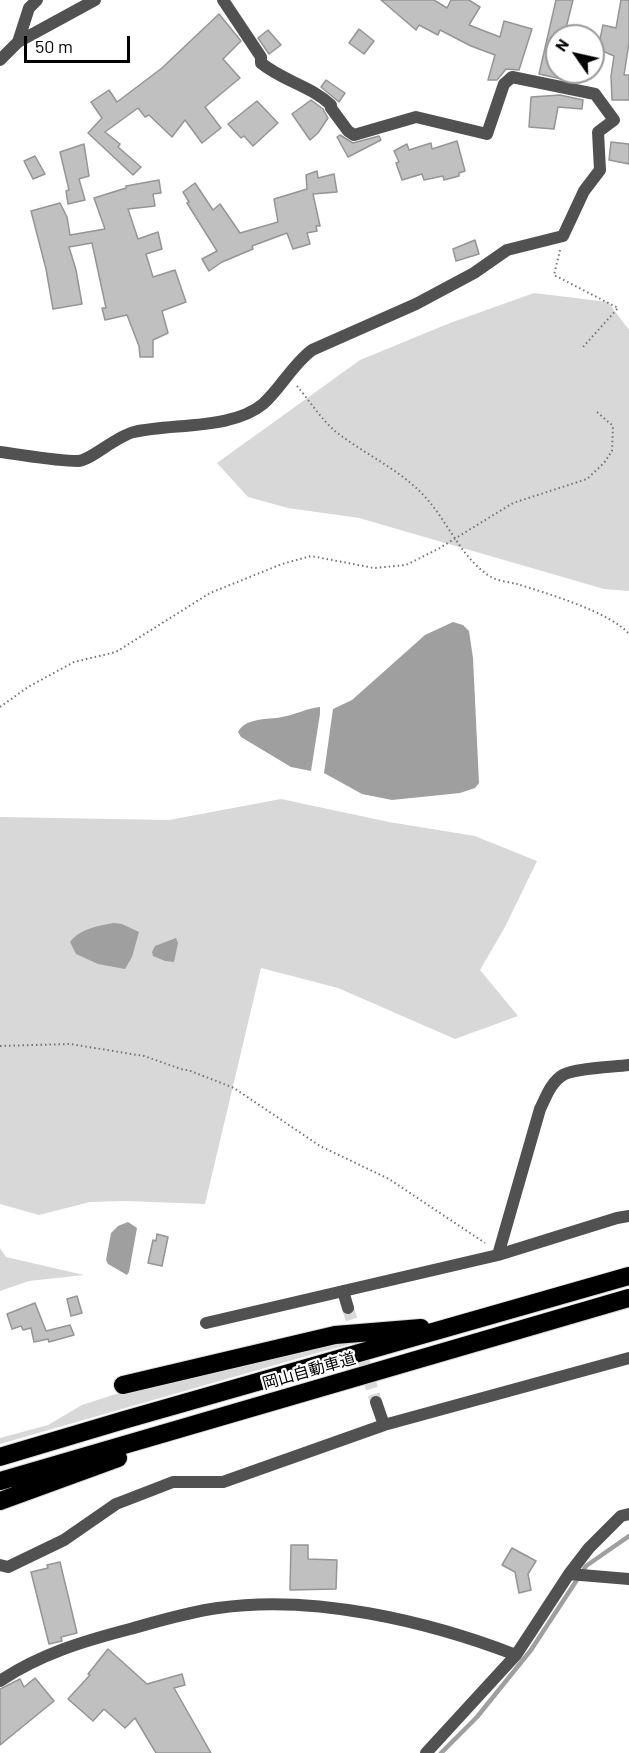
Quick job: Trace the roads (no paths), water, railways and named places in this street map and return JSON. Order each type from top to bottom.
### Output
[{"type":"highway","name":"岡山自動車道","points":[[0,1457],[629,1276]]},
{"type":"highway","name":"岡山自動車道","points":[[0,1481],[629,1298]]},
{"type":"highway","points":[[123,1385],[335,1335],[464,1324]]},
{"type":"highway","points":[[0,1501],[304,1393]]},
{"type":"street","points":[[18,42],[29,8],[37,0]]},
{"type":"street","points":[[0,60],[18,42],[95,0]]},
{"type":"street","points":[[0,452],[80,461],[117,438],[134,432],[208,423],[242,416],[262,404],[299,360],[312,350],[416,304],[474,273],[507,250],[563,236],[584,191],[600,170],[598,132],[614,120],[595,94],[512,77],[504,84],[486,134],[416,117],[354,135],[348,131],[331,105],[321,95],[271,71],[261,63],[261,57],[223,0]]},
{"type":"street","points":[[498,1255],[540,1110],[549,1088],[564,1074],[629,1065]]},
{"type":"street","points":[[206,1323],[498,1255],[629,1216]]},
{"type":"street","points":[[343,1291],[348,1308]]},
{"type":"street","points":[[0,1566],[8,1567],[64,1540],[116,1504],[173,1482],[223,1482],[384,1425],[629,1358]]},
{"type":"street","points":[[376,1402],[384,1425]]},
{"type":"street","points":[[426,1753],[516,1655],[577,1574],[589,1548],[621,1516],[629,1514]]},
{"type":"street","points":[[577,1574],[629,1578]]},
{"type":"street","points":[[0,1681],[30,1663],[74,1643],[219,1607],[310,1605],[391,1618],[471,1638],[516,1655]]},
{"type":"waterway","points":[[441,1753],[477,1717],[531,1650],[586,1566],[629,1536]]},
{"type":"tunnel","points":[[348,1308],[376,1402]]}]
